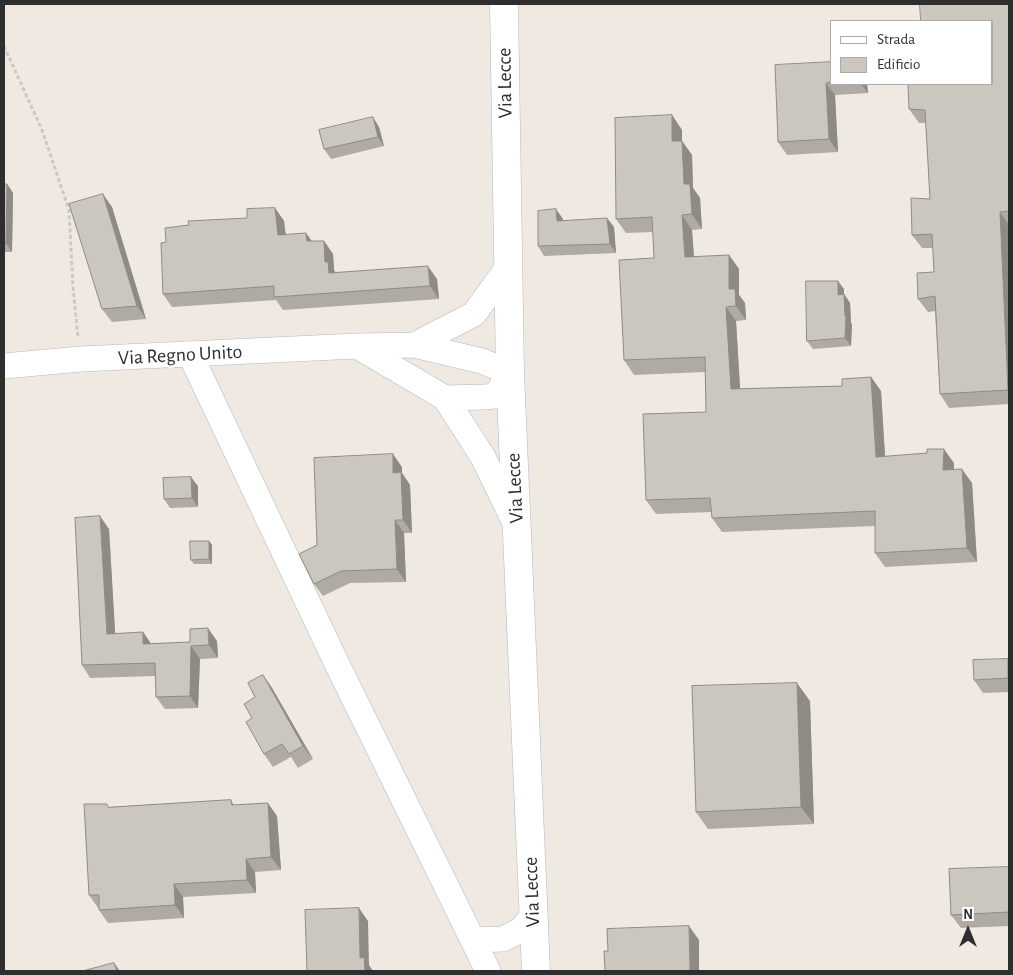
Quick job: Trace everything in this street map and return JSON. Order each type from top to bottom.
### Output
[{"type":"main road","name":"Via Lecce","points":[[504,4],[510,373],[536,971]]},
{"type":"street","points":[[414,345],[474,314],[508,267]]},
{"type":"street","points":[[414,345],[482,360],[510,373],[495,396],[445,398]]},
{"type":"street","name":"Via Regno Unito","points":[[4,366],[81,359],[414,345]]},
{"type":"street","points":[[357,346],[445,398],[483,457],[517,528]]},
{"type":"street","points":[[190,354],[337,664],[488,971]]},
{"type":"street","points":[[473,940],[502,938],[521,930],[533,916]]},
{"type":"path","points":[[4,46],[42,130],[69,210],[73,288],[81,359]]},
{"type":"building","points":[[920,4],[1009,4],[1009,211],[1000,212],[1008,390],[940,394],[935,296],[918,299],[917,273],[934,272],[932,234],[912,235],[911,198],[930,199],[925,110],[909,109],[908,85],[993,85],[993,20],[921,20]]},
{"type":"building","points":[[830,62],[830,82],[826,83],[829,139],[778,142],[775,65]]},
{"type":"building","points":[[672,115],[672,141],[682,141],[684,184],[690,184],[692,214],[682,215],[685,257],[729,255],[729,289],[735,289],[736,306],[726,307],[731,389],[842,386],[842,379],[871,377],[876,457],[927,453],[927,449],[944,449],[943,470],[962,469],[967,548],[875,553],[875,511],[712,518],[710,498],[646,500],[643,414],[706,412],[705,357],[624,360],[619,260],[654,258],[652,217],[616,219],[615,118]]},
{"type":"building","points":[[373,117],[378,137],[324,149],[319,130]]},
{"type":"building","points":[[4,184],[7,184],[6,243],[4,243]]},
{"type":"building","points":[[103,194],[137,306],[102,309],[69,204]]},
{"type":"building","points":[[275,208],[278,235],[306,233],[307,241],[324,241],[325,262],[328,262],[329,273],[428,266],[430,286],[274,297],[274,286],[163,294],[161,243],[166,242],[165,228],[189,225],[188,221],[247,218],[247,209]]},
{"type":"building","points":[[556,209],[557,221],[607,218],[610,244],[538,246],[538,211]]},
{"type":"building","points":[[806,281],[838,281],[838,295],[844,294],[845,338],[807,341]]},
{"type":"building","points":[[393,454],[393,473],[401,472],[403,520],[395,520],[397,569],[341,571],[314,584],[299,554],[317,545],[314,458]]},
{"type":"building","points":[[191,477],[192,498],[164,499],[163,478]]},
{"type":"building","points":[[100,516],[107,634],[143,632],[143,644],[190,642],[190,629],[208,628],[209,645],[191,646],[190,696],[156,697],[155,663],[82,665],[75,518]]},
{"type":"building","points":[[190,541],[209,541],[209,559],[191,560]]},
{"type":"building","points":[[1008,659],[1008,678],[974,680],[973,660]]},
{"type":"building","points":[[263,675],[303,746],[289,754],[282,744],[264,754],[246,722],[252,718],[244,704],[255,697],[248,683]]},
{"type":"building","points":[[797,683],[801,807],[696,812],[692,686]]},
{"type":"building","points":[[231,800],[232,805],[268,803],[271,857],[246,859],[247,880],[174,884],[175,905],[99,910],[99,895],[89,895],[84,804],[107,804],[108,807]]},
{"type":"building","points":[[1009,867],[1009,912],[951,915],[949,869]]},
{"type":"building","points":[[359,908],[360,958],[364,957],[365,971],[307,971],[305,910]]},
{"type":"building","points":[[689,926],[690,971],[605,971],[604,951],[608,951],[607,929]]},
{"type":"building","points":[[114,963],[117,971],[83,971]]}]
